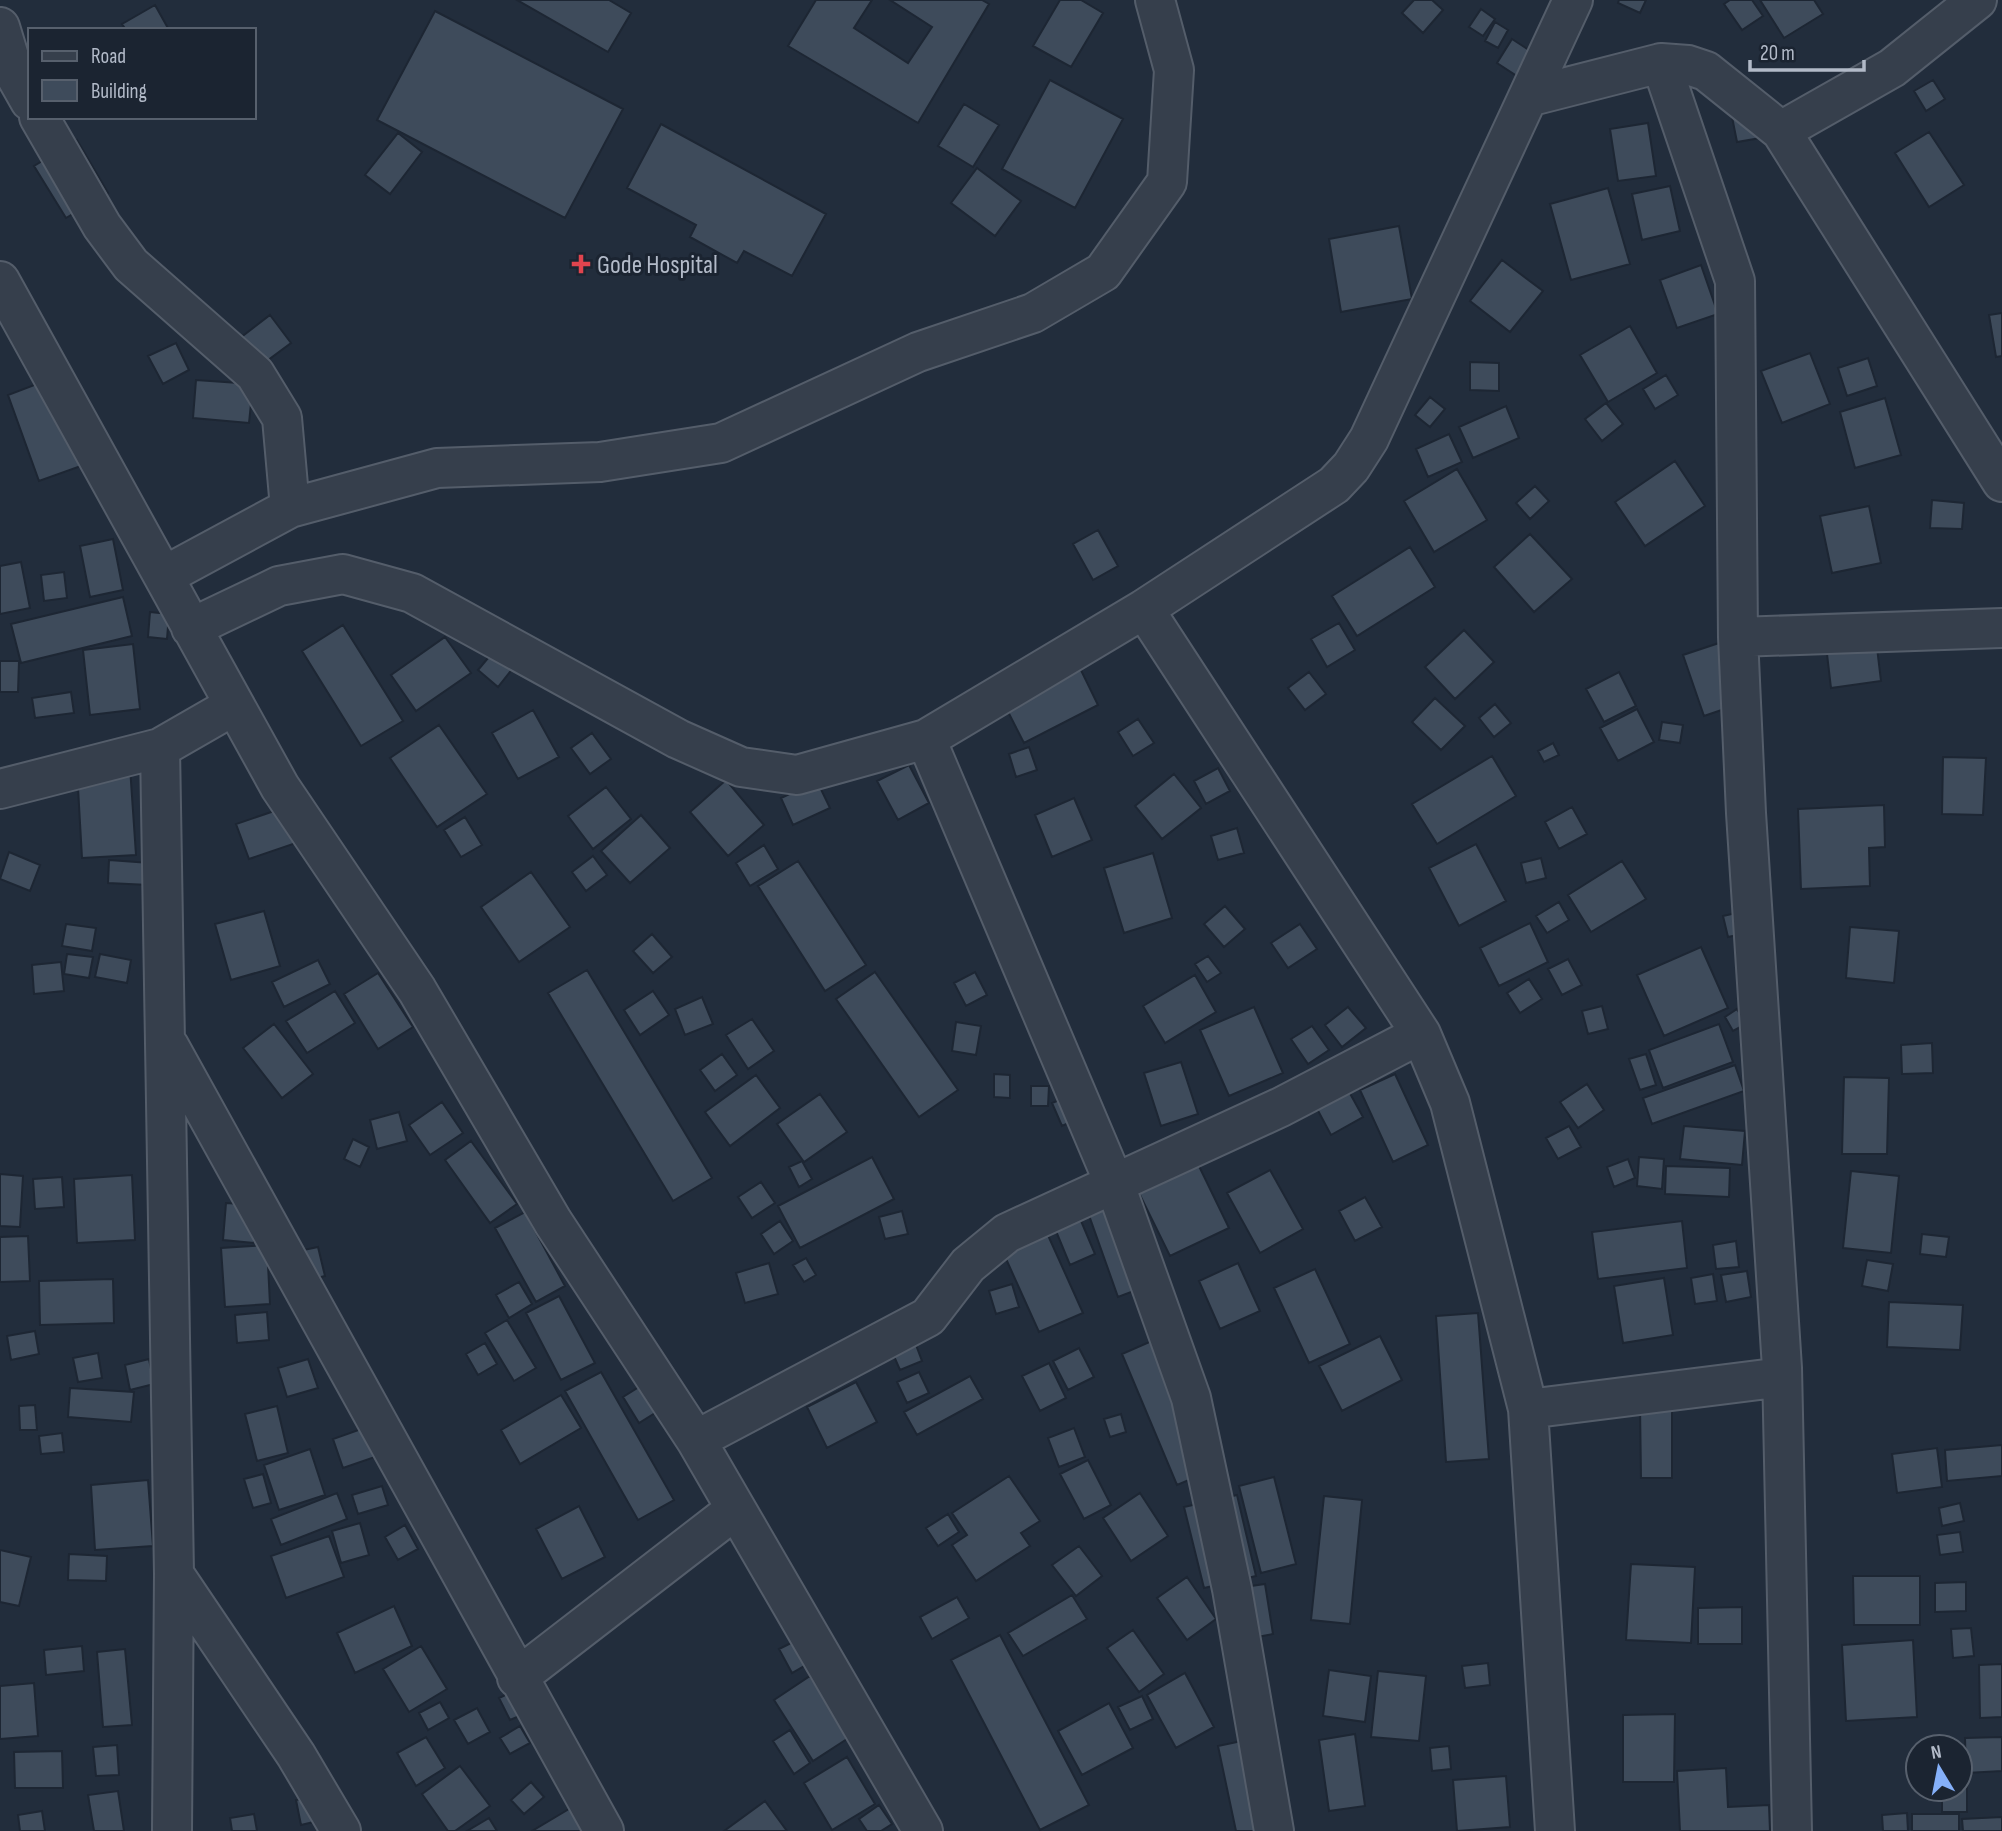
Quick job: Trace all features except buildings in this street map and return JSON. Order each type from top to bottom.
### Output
[{"type":"street","points":[[164,576],[290,509],[437,468],[600,461],[722,443],[804,408],[918,352],[1033,313],[1080,286],[1103,272],[1167,182],[1174,70],[1155,0]]},
{"type":"street","points":[[191,628],[279,586],[343,574],[412,593],[678,739],[741,767],[797,775],[926,739],[1144,609],[1334,485],[1352,467],[1369,439],[1573,0]]},
{"type":"street","points":[[1782,131],[1892,68],[1977,0]]},
{"type":"street","points":[[0,27],[14,73],[28,98]]},
{"type":"street","points":[[1528,97],[1661,63],[1688,65],[1706,71],[1782,131],[2002,482]]},
{"type":"street","points":[[1661,63],[1735,281],[1738,637],[1746,813],[1782,1377],[1792,1831]]},
{"type":"street","points":[[40,119],[102,226],[131,265],[256,374],[282,418],[290,509]]},
{"type":"street","points":[[0,281],[280,787],[417,990],[553,1222],[696,1440],[923,1831]]},
{"type":"street","points":[[1144,609],[1421,1034],[1450,1103],[1528,1409],[1555,1831]]},
{"type":"street","points":[[1738,637],[2002,628]]},
{"type":"street","points":[[0,789],[160,748],[233,706]]},
{"type":"street","points":[[926,739],[1115,1185],[1191,1398],[1232,1589],[1273,1831]]},
{"type":"street","points":[[160,748],[174,1574],[172,1831]]},
{"type":"street","points":[[696,1440],[928,1317],[968,1265],[1007,1233],[1281,1107],[1421,1034]]},
{"type":"street","points":[[166,1041],[604,1831]]},
{"type":"street","points":[[1528,1409],[1782,1377]]},
{"type":"street","points":[[517,1678],[736,1509]]},
{"type":"street","points":[[174,1574],[296,1755],[341,1831]]},
{"type":"place","name":"Gode Hospital","points":[[581,264]]}]
